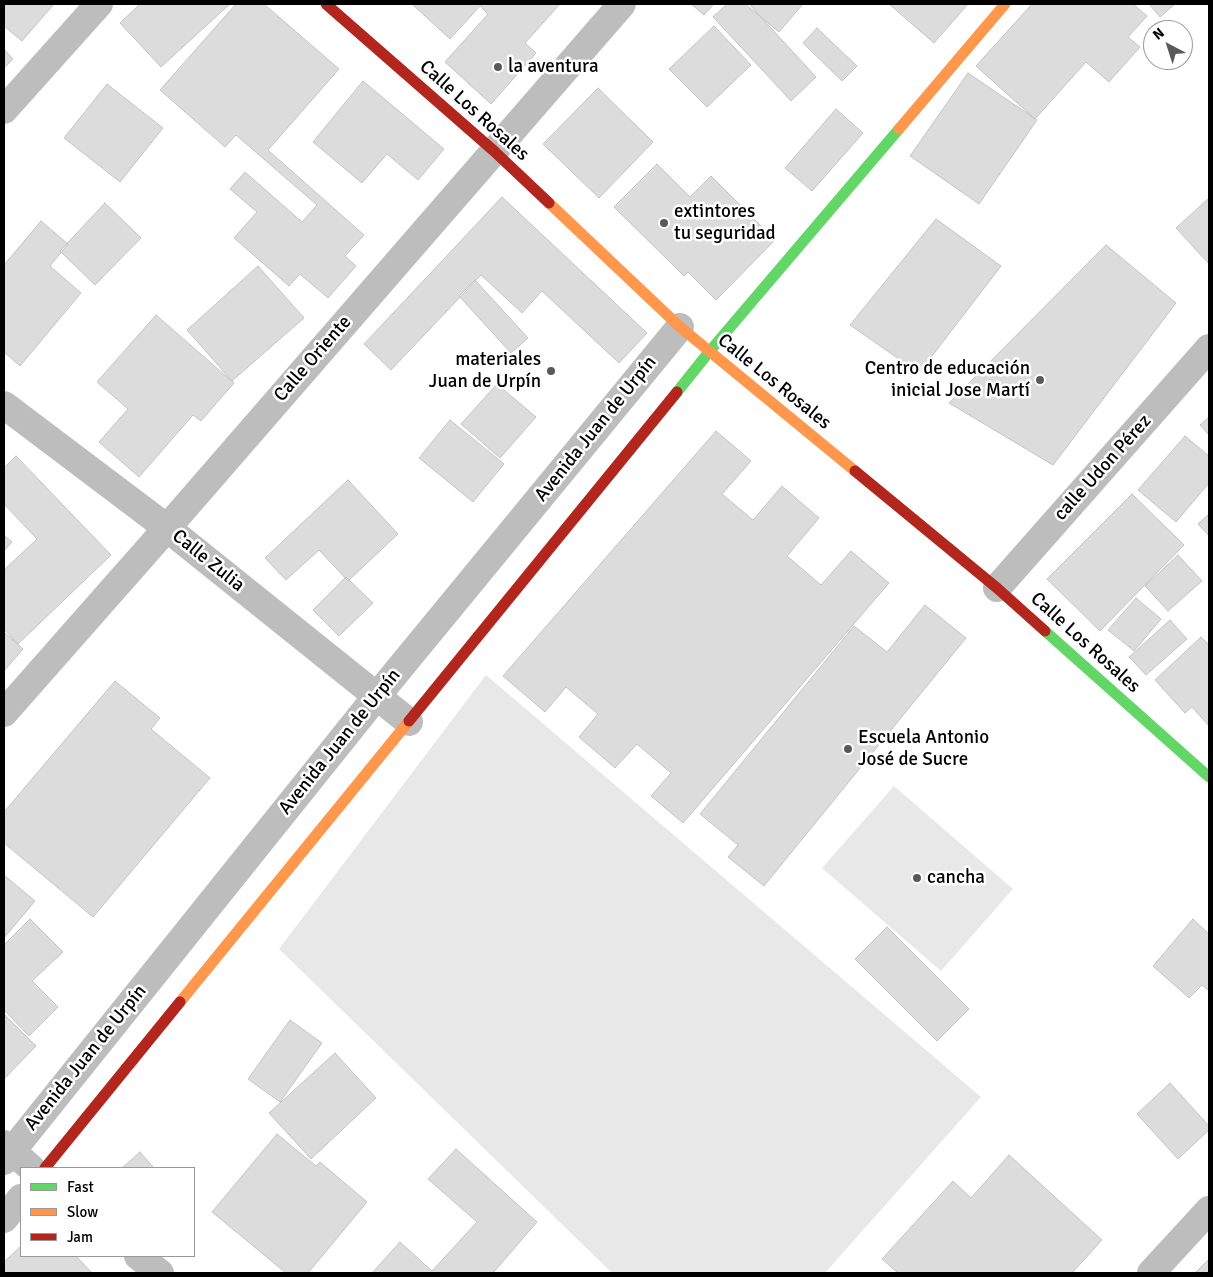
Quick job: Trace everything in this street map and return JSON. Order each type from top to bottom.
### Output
[{"type":"street","points":[[4,110],[99,4]]},
{"type":"street","name":"Calle Los Rosales","points":[[326,4],[494,151],[680,327],[996,588],[1209,777]]},
{"type":"street","name":"Calle Oriente","points":[[4,713],[622,4]]},
{"type":"street","name":"Avenida Juan de Urpín","points":[[46,1167],[710,352],[1005,4]]},
{"type":"street","name":"Avenida Juan de Urpín","points":[[12,1156],[376,697],[680,327]]},
{"type":"street","name":"calle Udon Pérez","points":[[996,588],[1209,348]]},
{"type":"street","name":"Calle Zulia","points":[[4,405],[167,528],[409,722]]},
{"type":"street","points":[[4,1219],[20,1199]]},
{"type":"street","points":[[1151,1273],[1209,1210]]},
{"type":"street","points":[[139,1257],[160,1273]]},
{"type":"shaded area","points":[[486,675],[981,1097],[825,1273],[612,1273],[279,949]]},
{"type":"shaded area","name":"cancha","points":[[894,786],[1013,889],[941,971],[822,868]]},
{"type":"building","points":[[4,4],[54,4],[22,41],[4,26]]},
{"type":"building","points":[[140,4],[230,4],[161,67],[120,23]]},
{"type":"building","points":[[236,4],[264,4],[339,69],[268,150],[364,235],[345,256],[356,266],[328,298],[300,274],[289,286],[234,238],[257,212],[230,189],[245,172],[302,222],[317,205],[236,135],[225,147],[160,90]]},
{"type":"building","points":[[412,4],[560,4],[525,43],[536,53],[491,104],[445,62],[488,14],[480,6],[450,39]]},
{"type":"building","points":[[691,4],[714,4],[704,15]]},
{"type":"building","points":[[727,4],[749,4],[816,77],[791,101],[713,17]]},
{"type":"building","points":[[745,4],[803,4],[779,32]]},
{"type":"building","points":[[889,4],[968,4],[934,43]]},
{"type":"building","points":[[1032,4],[1133,4],[1147,16],[1128,37],[1140,47],[1109,82],[1086,62],[1035,119],[976,66]]},
{"type":"building","points":[[1149,4],[1175,4],[1160,17]]},
{"type":"building","points":[[714,26],[751,65],[707,107],[669,69]]},
{"type":"building","points":[[817,28],[857,66],[842,81],[803,43]]},
{"type":"building","points":[[4,49],[13,59],[4,68]]},
{"type":"building","points":[[968,73],[1037,120],[979,204],[910,156]]},
{"type":"building","points":[[363,81],[444,149],[418,180],[387,154],[362,183],[313,142]]},
{"type":"building","points":[[107,84],[163,128],[120,182],[64,138]]},
{"type":"building","points":[[598,88],[653,142],[599,198],[543,144]]},
{"type":"building","points":[[836,109],[863,133],[812,191],[785,168]]},
{"type":"building","points":[[657,164],[690,197],[711,176],[775,240],[716,300],[688,272],[684,276],[614,207]]},
{"type":"building","points":[[502,197],[647,333],[619,363],[542,291],[522,313],[481,275],[391,370],[364,344]]},
{"type":"building","points":[[1209,198],[1209,264],[1176,228]]},
{"type":"building","points":[[105,203],[141,238],[95,285],[60,251]]},
{"type":"building","points":[[936,219],[1001,266],[919,373],[850,325]]},
{"type":"building","points":[[41,221],[68,244],[50,266],[81,293],[20,366],[4,352],[4,265]]},
{"type":"building","points":[[1106,245],[1176,303],[1053,465],[949,403]]},
{"type":"building","points":[[258,266],[304,318],[232,381],[187,330]]},
{"type":"building","points":[[475,280],[528,338],[511,353],[459,296]]},
{"type":"building","points":[[156,315],[234,383],[201,421],[193,415],[139,477],[99,442],[128,409],[97,382]]},
{"type":"building","points":[[497,384],[536,417],[500,458],[461,424]]},
{"type":"building","points":[[1209,417],[1209,435],[1200,425]]},
{"type":"building","points":[[450,420],[504,464],[473,502],[419,458]]},
{"type":"building","points":[[716,431],[751,461],[722,494],[753,520],[782,486],[819,518],[787,556],[821,585],[851,551],[889,583],[683,823],[651,796],[671,773],[637,744],[615,768],[579,737],[598,714],[566,687],[545,712],[503,676]]},
{"type":"building","points":[[1185,436],[1209,456],[1209,483],[1176,522],[1138,490]]},
{"type":"building","points":[[16,456],[111,555],[18,644],[4,629],[4,570],[37,539],[4,504],[4,468]]},
{"type":"building","points":[[348,480],[398,534],[348,581],[319,550],[286,580],[265,558]]},
{"type":"building","points":[[1132,494],[1184,545],[1100,631],[1047,579]]},
{"type":"building","points":[[1209,514],[1209,536],[1198,524]]},
{"type":"building","points":[[4,535],[12,542],[4,551]]},
{"type":"building","points":[[1178,555],[1202,581],[1168,611],[1145,586]]},
{"type":"building","points":[[346,577],[373,603],[339,636],[313,610]]},
{"type":"building","points":[[1136,598],[1161,619],[1134,651],[1108,630]]},
{"type":"building","points":[[925,605],[966,638],[764,886],[728,857],[738,845],[700,814],[854,626],[887,652]]},
{"type":"building","points":[[1170,620],[1187,639],[1146,675],[1129,657]]},
{"type":"building","points":[[4,632],[23,649],[4,671]]},
{"type":"building","points":[[1201,637],[1209,645],[1209,726],[1192,707],[1185,713],[1155,680]]},
{"type":"building","points":[[115,681],[160,718],[151,729],[210,778],[93,917],[4,843],[4,812]]},
{"type":"building","points":[[4,875],[35,901],[4,938]]},
{"type":"building","points":[[30,919],[63,952],[32,981],[58,1007],[29,1036],[4,1010],[4,945]]},
{"type":"building","points":[[1193,919],[1209,934],[1209,991],[1202,985],[1189,998],[1153,966]]},
{"type":"building","points":[[887,927],[969,1009],[937,1041],[855,959]]},
{"type":"building","points":[[4,1014],[36,1046],[4,1079]]},
{"type":"building","points":[[290,1020],[322,1043],[280,1102],[248,1079]]},
{"type":"building","points":[[335,1053],[376,1098],[311,1159],[269,1113]]},
{"type":"building","points":[[1170,1083],[1209,1126],[1209,1130],[1178,1159],[1137,1114]]},
{"type":"building","points":[[277,1134],[316,1166],[320,1162],[367,1202],[308,1273],[286,1273],[212,1212]]},
{"type":"building","points":[[456,1149],[537,1222],[493,1273],[372,1273],[400,1242],[432,1271],[477,1222],[428,1179]]},
{"type":"building","points":[[140,1152],[153,1167],[123,1167]]},
{"type":"building","points":[[1009,1155],[1102,1240],[1072,1273],[898,1273],[882,1259],[953,1181],[971,1198]]},
{"type":"building","points":[[20,1247],[20,1257],[77,1257],[92,1273],[4,1273],[4,1262]]},
{"type":"building","points":[[1209,1259],[1209,1273],[1195,1273]]},
{"type":"traffic: fast","points":[[677,392],[899,129]]},
{"type":"traffic: fast","points":[[1045,631],[1209,777]]},
{"type":"traffic: slow","points":[[899,129],[1005,4]]},
{"type":"traffic: slow","points":[[549,203],[680,327],[855,471]]},
{"type":"traffic: slow","points":[[180,1002],[409,721]]},
{"type":"traffic: jam","points":[[326,4],[494,151],[549,203]]},
{"type":"traffic: jam","points":[[409,721],[677,392]]},
{"type":"traffic: jam","points":[[855,471],[997,588],[1045,631]]},
{"type":"traffic: jam","points":[[46,1167],[180,1002]]},
{"type":"place","name":"la aventura","points":[[498,67]]},
{"type":"place","name":"extintores tu seguridad","points":[[664,223]]},
{"type":"place","name":"materiales Juan de Urpín","points":[[551,371]]},
{"type":"place","name":"Centro de educación inicial Jose Martí","points":[[1040,380]]},
{"type":"place","name":"Escuela Antonio José de Sucre","points":[[848,749]]},
{"type":"place","name":"cancha","points":[[917,878]]}]
